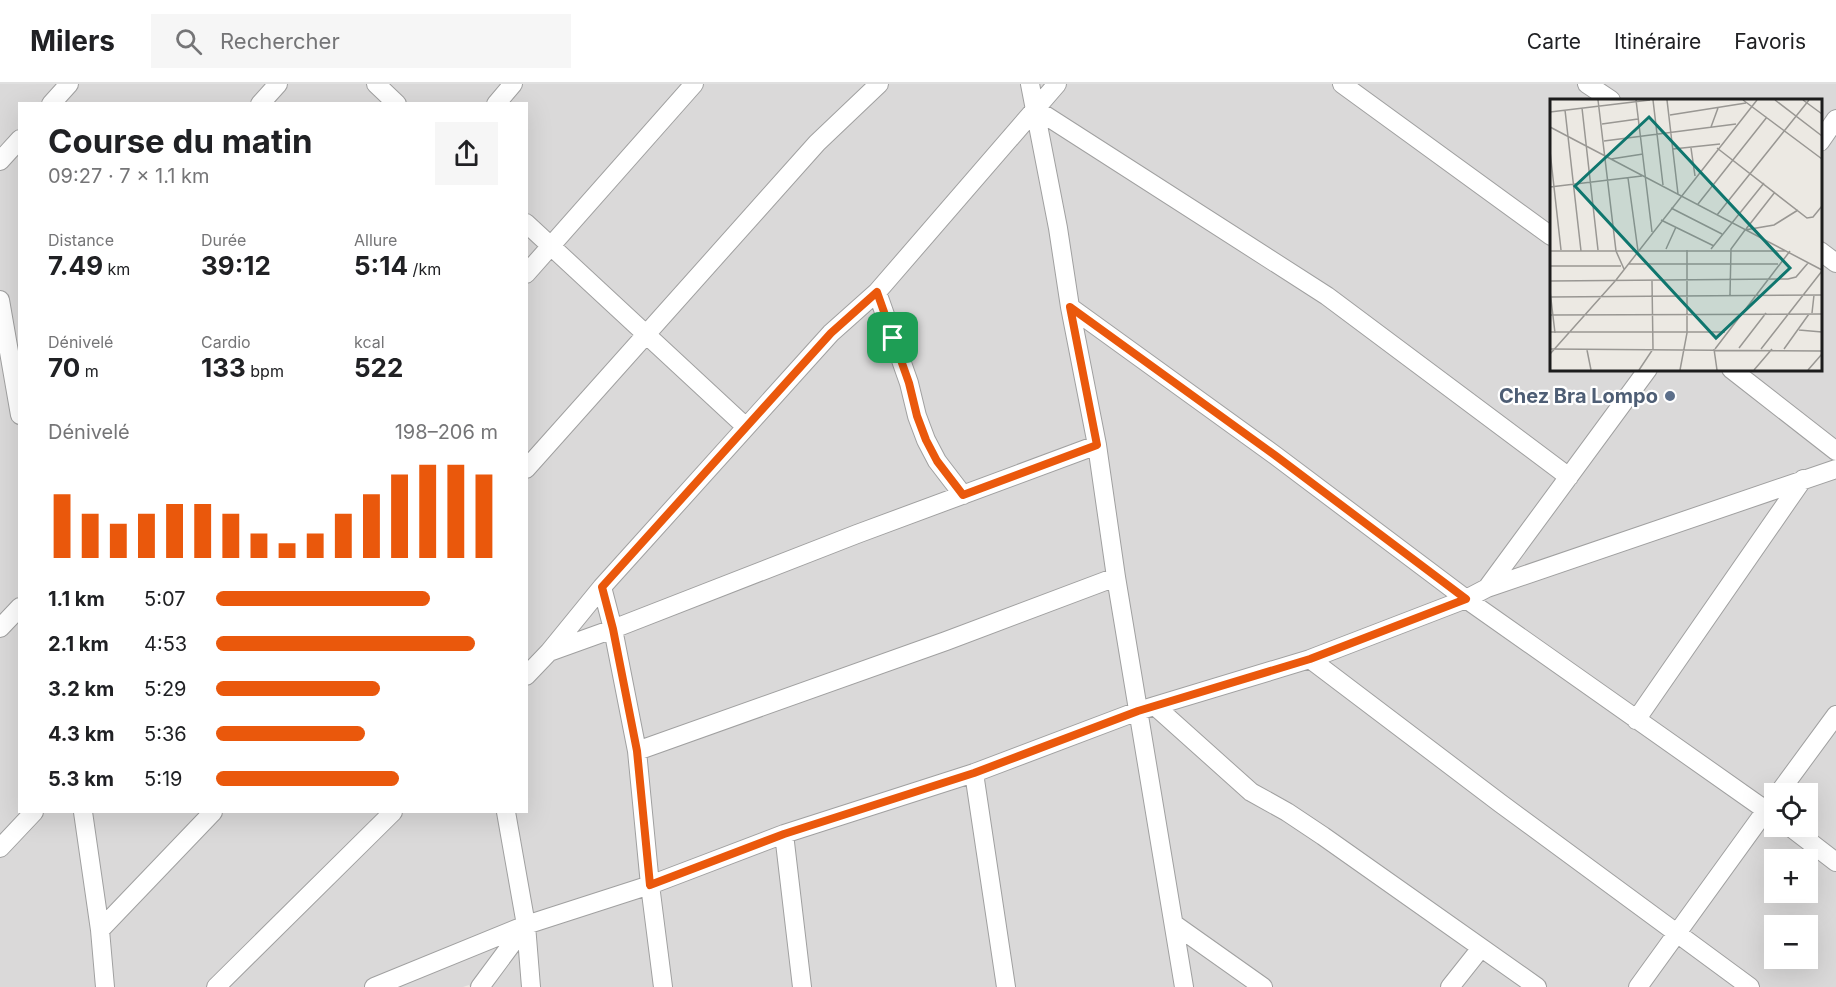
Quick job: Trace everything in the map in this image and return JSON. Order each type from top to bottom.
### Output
[{"type":"street","points":[[53,102],[69,84]]},
{"type":"street","points":[[262,102],[278,84]]},
{"type":"street","points":[[376,84],[395,102]]},
{"type":"street","points":[[498,102],[513,84]]},
{"type":"street","points":[[528,272],[694,84]]},
{"type":"street","points":[[528,467],[817,142],[879,84]]},
{"type":"street","points":[[1030,84],[1097,445],[1116,577],[1147,709],[1184,987]]},
{"type":"street","points":[[528,674],[602,587],[831,333],[877,292],[1056,84]]},
{"type":"street","points":[[1342,84],[1550,236]]},
{"type":"street","points":[[1587,84],[1610,99]]},
{"type":"street","points":[[1034,108],[1327,296],[1569,477]]},
{"type":"street","points":[[1821,141],[1836,119]]},
{"type":"street","points":[[0,161],[18,141]]},
{"type":"street","points":[[528,225],[746,427]]},
{"type":"street","points":[[1821,251],[1836,263]]},
{"type":"street","points":[[877,292],[926,440],[937,461],[963,495]]},
{"type":"street","points":[[0,300],[18,396]]},
{"type":"street","points":[[1070,307],[1276,456],[1466,599],[1636,720],[1764,803]]},
{"type":"street","points":[[1487,588],[1647,370]]},
{"type":"street","points":[[1732,370],[1836,451]]},
{"type":"street","points":[[0,396],[16,378]]},
{"type":"street","points":[[549,652],[1097,445]]},
{"type":"street","points":[[374,987],[526,925],[650,885],[784,834],[974,773],[1147,709],[1310,659],[1466,599],[1487,588],[1836,469]]},
{"type":"street","points":[[1636,720],[1803,479]]},
{"type":"street","points":[[637,751],[946,641],[1116,577]]},
{"type":"street","points":[[602,587],[613,629],[637,751],[663,987]]},
{"type":"street","points":[[0,628],[18,609]]},
{"type":"street","points":[[1310,659],[1500,803],[1750,987]]},
{"type":"street","points":[[1147,709],[1251,792],[1323,836],[1537,987]]},
{"type":"street","points":[[1787,783],[1836,715]]},
{"type":"street","points":[[974,773],[1006,987]]},
{"type":"street","points":[[0,848],[33,813]]},
{"type":"street","points":[[82,813],[100,930],[105,987]]},
{"type":"street","points":[[100,930],[212,813]]},
{"type":"street","points":[[216,987],[392,813]]},
{"type":"street","points":[[506,813],[526,925],[531,987]]},
{"type":"street","points":[[1638,987],[1764,819]]},
{"type":"street","points":[[784,834],[802,987]]},
{"type":"street","points":[[1803,837],[1836,862]]},
{"type":"street","points":[[1174,924],[1263,987]]},
{"type":"street","points":[[480,987],[526,925]]},
{"type":"street","points":[[1450,987],[1481,948]]},
{"type":"shaded area","points":[[0,84],[1836,84],[1836,987],[470,987],[469,985],[463,987],[0,987]]},
{"type":"place","name":"Chez Bra Lompo","points":[[1670,396]]},
{"type":"route","points":[[877,292],[893,338],[926,440],[937,461],[963,495],[1097,445],[1070,307],[1276,456],[1466,599],[1310,659],[1138,711],[974,773],[784,834],[650,885],[637,751],[613,629],[602,587],[831,333],[877,292]]}]
